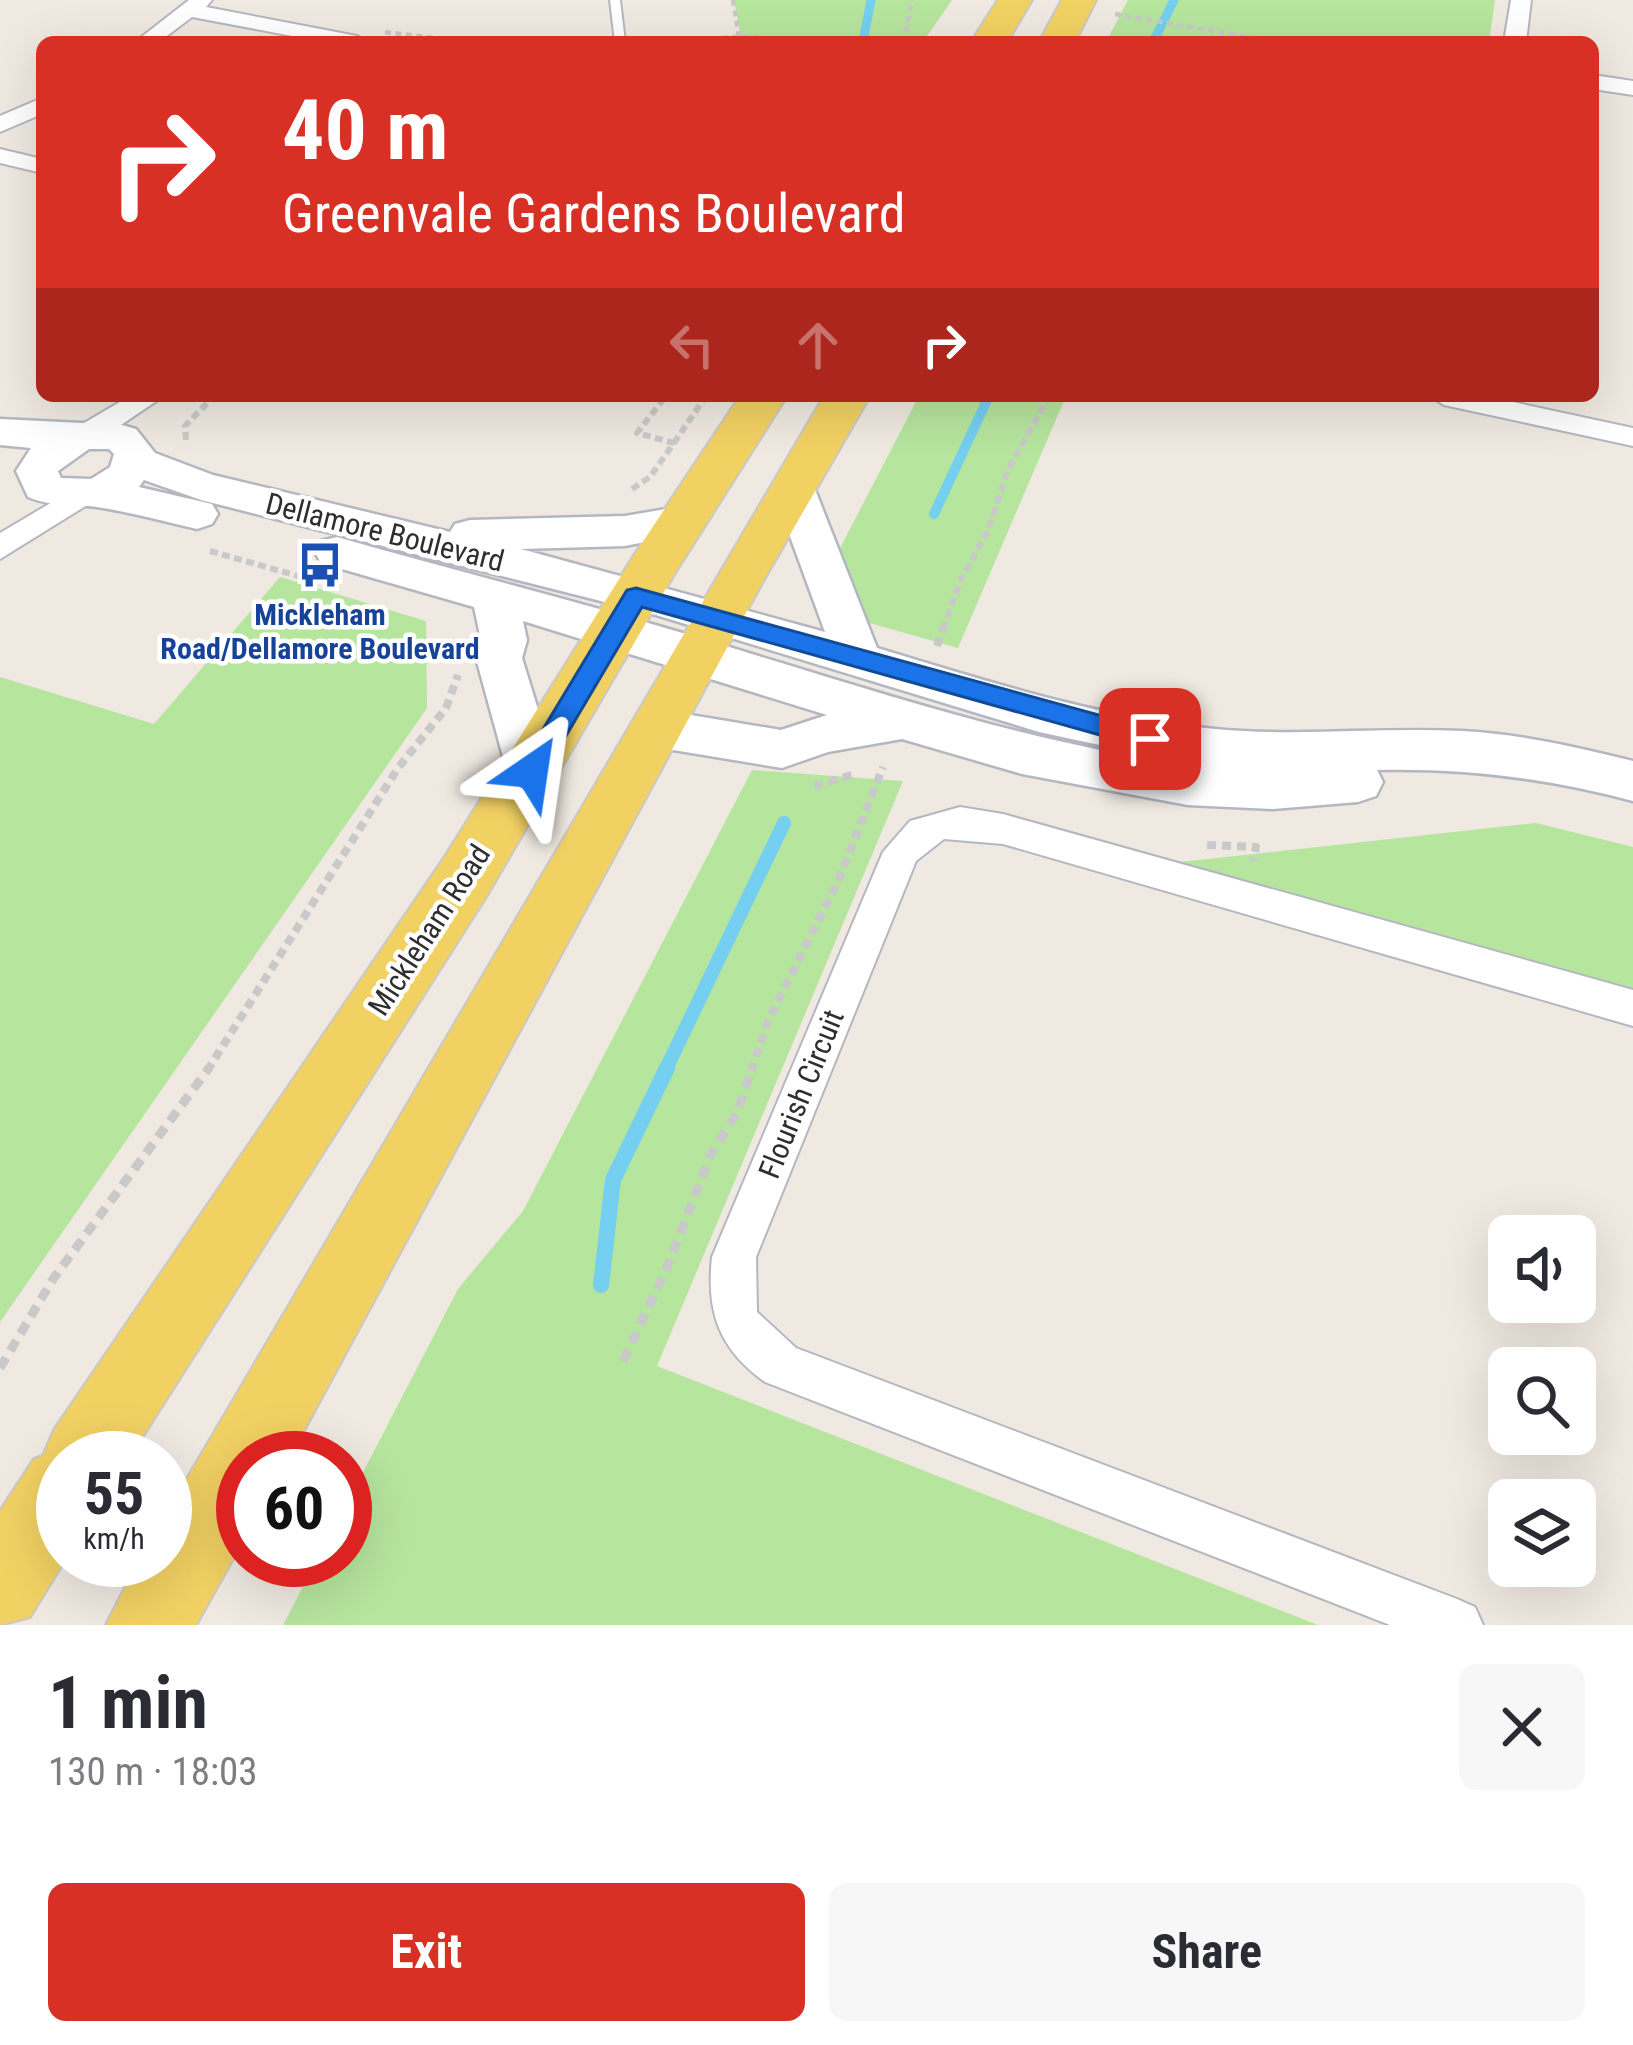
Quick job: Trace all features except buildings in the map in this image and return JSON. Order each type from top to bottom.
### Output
[{"type":"main road","points":[[993,36],[1015,0]]},
{"type":"main road","points":[[1060,36],[1079,0]]},
{"type":"main road","name":"Mickleham Road","points":[[100,1431],[532,771],[760,402]]},
{"type":"main road","points":[[260,1431],[707,635],[843,402]]},
{"type":"main road","points":[[148,1625],[216,1508]]},
{"type":"main road","points":[[0,1587],[36,1530]]},
{"type":"street","points":[[1516,36],[1521,0]]},
{"type":"street","points":[[154,36],[195,5],[331,36]]},
{"type":"street","points":[[1599,83],[1633,88]]},
{"type":"street","points":[[0,125],[36,108]]},
{"type":"street","points":[[0,156],[36,165]]},
{"type":"street","points":[[0,546],[49,453],[140,402]]},
{"type":"street","points":[[0,546],[122,479],[161,402]]},
{"type":"street","points":[[1502,402],[1559,408],[1633,436]]},
{"type":"street","points":[[0,432],[79,437]]},
{"type":"street","name":"Dellamore Boulevard","points":[[79,437],[122,438],[135,456],[201,486],[410,537],[626,614]]},
{"type":"street","points":[[0,447],[38,475]]},
{"type":"street","name":"Dellamore Boulevard","points":[[38,475],[52,493],[89,494],[315,545],[495,600],[626,614]]},
{"type":"street","points":[[793,488],[859,661]]},
{"type":"street","points":[[410,537],[625,531],[684,521]]},
{"type":"street","points":[[495,600],[504,640],[499,658],[532,771]]},
{"type":"street","points":[[626,614],[707,635],[859,661],[1095,727],[1202,747],[1318,755],[1437,750],[1500,755],[1633,782]]},
{"type":"street","points":[[707,635],[905,721],[1125,778],[1238,792],[1370,780],[1500,755]]},
{"type":"street","points":[[656,728],[782,749],[824,734],[905,721]]},
{"type":"street","name":"Flourish Circuit","points":[[1457,1625],[781,1366],[755,1348],[736,1324],[730,1294],[734,1257],[902,852],[917,833],[935,823],[958,820],[1003,829],[1633,1008]]},
{"type":"lane","points":[[615,0],[619,36]]},
{"type":"path","points":[[733,0],[740,36]]},
{"type":"path","points":[[905,36],[912,0]]},
{"type":"path","points":[[1121,0],[1114,14],[1238,36]]},
{"type":"path","points":[[1199,36],[1203,31]]},
{"type":"path","points":[[194,443],[186,442],[184,426],[208,402]]},
{"type":"path","points":[[661,402],[637,433],[674,443]]},
{"type":"path","points":[[628,492],[650,476],[702,402]]},
{"type":"path","points":[[935,653],[961,579],[988,531],[1007,472],[1046,402]]},
{"type":"path","points":[[205,549],[316,581]]},
{"type":"path","points":[[0,1368],[53,1279],[200,1081],[398,768],[446,709],[464,661]]},
{"type":"path","points":[[623,1360],[666,1270],[711,1154],[737,1113],[768,1021],[839,879],[883,766],[804,788]]},
{"type":"green space","points":[[734,0],[952,0],[927,36],[741,36]]},
{"type":"green space","points":[[1128,0],[1495,0],[1490,36],[1109,36]]},
{"type":"green space","points":[[916,402],[1063,402],[958,648],[866,622],[826,575]]},
{"type":"green space","points":[[280,577],[426,621],[427,708],[0,1322],[0,677],[154,724]]},
{"type":"green space","points":[[752,770],[903,781],[657,1366],[1318,1625],[283,1625],[303,1587],[372,1587],[372,1455],[458,1289],[523,1211]]},
{"type":"green space","points":[[1536,823],[1633,847],[1633,991],[1180,862]]},
{"type":"waterway","points":[[864,36],[871,0]]},
{"type":"waterway","points":[[1156,36],[1174,0]]},
{"type":"waterway","points":[[934,514],[986,402]]},
{"type":"waterway","points":[[665,1071],[784,823]]},
{"type":"waterway","points":[[601,1285],[613,1180],[667,1068]]},
{"type":"place","name":"Mickleham Road/Dellamore Boulevard","points":[[320,565]]},
{"type":"route","points":[[532,771],[636,596],[1046,714],[1150,739]]}]
